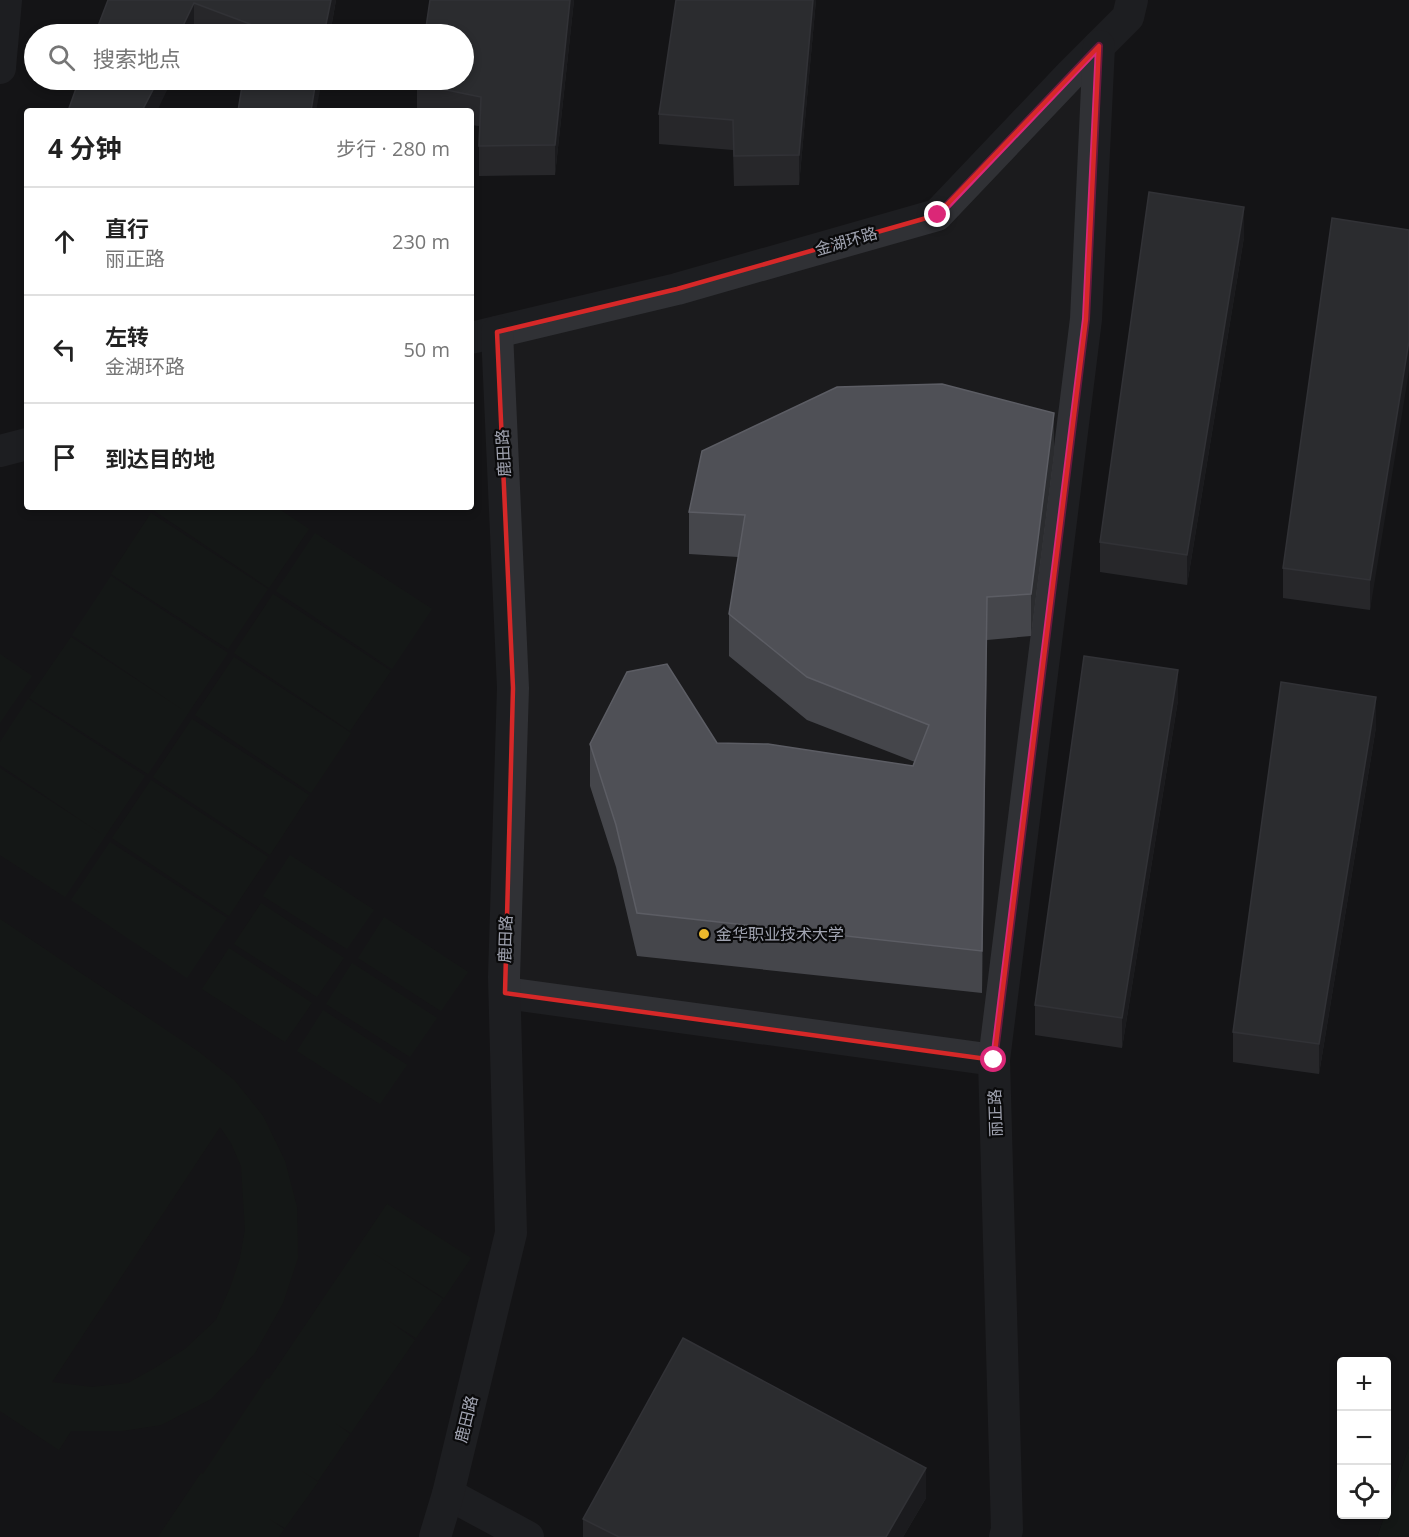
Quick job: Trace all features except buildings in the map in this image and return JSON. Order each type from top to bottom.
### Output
[{"type":"street","points":[[0,68],[6,0]]},
{"type":"street","name":"金湖环路","points":[[484,335],[677,289],[938,215],[1128,17],[1132,0]]},
{"type":"street","name":"丽正路","points":[[1005,1537],[1007,1530],[994,1060],[1086,319],[1099,46]]},
{"type":"street","name":"鹿田路","points":[[435,1537],[448,1494],[511,1233],[504,977],[513,688],[484,335]]},
{"type":"street","points":[[0,450],[24,445]]},
{"type":"street","points":[[505,993],[994,1060]]},
{"type":"street","points":[[448,1494],[528,1537]]},
{"type":"highlighted area","points":[[1099,46],[1086,319],[994,1060],[505,993],[513,688],[497,332],[677,289],[937,215]]},
{"type":"shaded area","name":"金华职业技术大学","points":[[0,0],[1409,0],[1409,1447],[1391,1499],[1391,1357],[1337,1357],[1337,1519],[1384,1519],[1377,1537],[0,1537]]},
{"type":"shaded area","points":[[153,510],[280,510],[309,529],[269,588]]},
{"type":"shaded area","points":[[151,513],[268,589],[228,649],[111,574]]},
{"type":"shaded area","points":[[315,533],[432,609],[392,669],[276,591]]},
{"type":"shaded area","points":[[111,576],[228,653],[148,774],[29,698],[71,637],[186,712],[72,635]]},
{"type":"shaded area","points":[[273,594],[391,671],[350,731],[234,653]]},
{"type":"shaded area","points":[[0,654],[32,676],[0,723]]},
{"type":"shaded area","points":[[234,657],[351,733],[311,793],[195,715]]},
{"type":"shaded area","points":[[28,699],[145,776],[65,897],[0,855],[0,768],[103,835],[0,765],[0,742]]},
{"type":"shaded area","points":[[192,719],[309,795],[270,855],[153,777]]},
{"type":"shaded area","points":[[151,780],[268,857],[229,916],[112,838]]},
{"type":"shaded area","points":[[110,842],[227,918],[187,978],[71,900]]},
{"type":"shaded area","points":[[290,855],[374,910],[347,949],[263,896]]},
{"type":"shaded area","points":[[261,903],[344,958],[317,997],[234,944]]},
{"type":"shaded area","points":[[384,917],[468,972],[441,1011],[358,958]]},
{"type":"shaded area","points":[[0,919],[199,1052],[234,1080],[263,1116],[285,1161],[297,1207],[298,1258],[283,1303],[255,1353],[211,1399],[161,1425],[122,1431],[71,1431],[59,1450],[0,1411]],"holes":[[[220,1127],[231,1143],[241,1166],[245,1230],[240,1258],[216,1320],[185,1349],[128,1383],[92,1387],[52,1382]]]},
{"type":"shaded area","points":[[229,948],[312,1003],[285,1042],[202,989]]},
{"type":"shaded area","points":[[352,963],[437,1018],[410,1057],[326,1004]]},
{"type":"shaded area","points":[[323,1010],[407,1065],[380,1104],[297,1051]]},
{"type":"shaded area","points":[[387,1204],[471,1258],[444,1298],[370,1251],[443,1299],[416,1338],[389,1321],[415,1340],[351,1433],[335,1423],[350,1434],[318,1481],[302,1471],[318,1482],[285,1528],[269,1519],[284,1529],[279,1537],[158,1537],[267,1378],[269,1379]]},
{"type":"shaded area","points":[[1409,1447],[1409,1537],[1377,1537],[1384,1519],[1391,1519],[1391,1499]]},
{"type":"place","name":"金华职业技术大学","points":[[704,934]]},
{"type":"route","points":[[938,215],[1099,46],[1086,319],[994,1060]]}]
